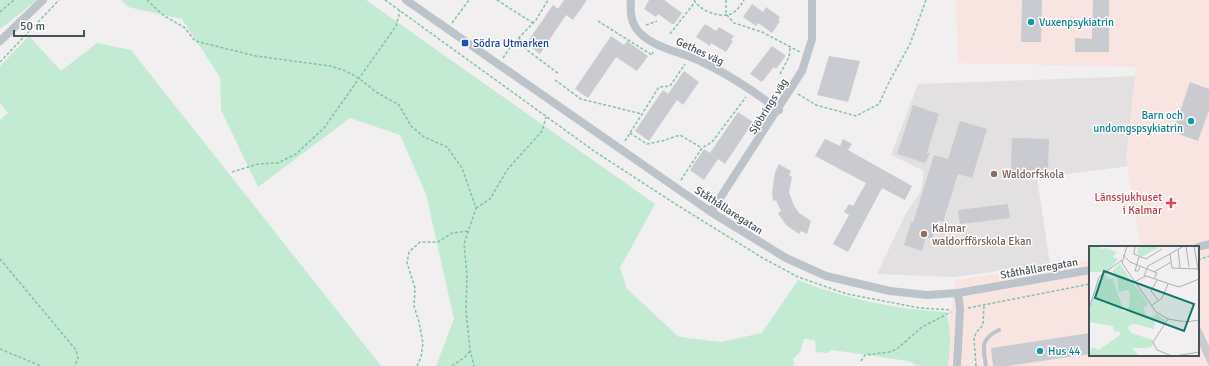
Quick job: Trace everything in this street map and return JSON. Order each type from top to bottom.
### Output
[{"type":"street","points":[[0,41],[43,0]]},
{"type":"street","name":"Ståthållaregatan","points":[[406,0],[619,150],[711,212],[786,258],[826,276],[890,291],[927,295],[958,293],[1089,270]]},
{"type":"street","points":[[631,0],[630,7],[637,30]]},
{"type":"street","name":"Sjöbrings väg","points":[[711,212],[779,110],[802,71],[812,39],[812,0]]},
{"type":"street","name":"Gethes väg","points":[[637,30],[646,38],[658,44],[706,63],[779,110]]},
{"type":"street","points":[[1199,247],[1209,244]]},
{"type":"street","points":[[957,366],[956,310],[958,293]]},
{"type":"lane","points":[[986,366],[983,350],[984,342],[987,337],[999,330]]},
{"type":"path","points":[[0,12],[14,0]]},
{"type":"path","points":[[0,62],[59,0]]},
{"type":"path","points":[[147,0],[163,15],[185,28],[195,41],[256,56],[330,66],[346,71],[360,79],[376,92],[399,105],[411,126],[424,137],[447,147],[462,168],[476,208]]},
{"type":"path","points":[[232,172],[258,164],[278,163],[296,154],[324,128],[360,79],[381,45],[396,26],[400,11],[385,0]]},
{"type":"path","points":[[448,30],[469,0]]},
{"type":"path","points":[[497,0],[533,23]]},
{"type":"path","points":[[499,65],[511,46],[533,23],[548,0]]},
{"type":"path","points":[[726,0],[726,14],[734,23],[762,32],[790,48],[807,55]]},
{"type":"path","points":[[670,34],[695,1],[704,10],[726,14],[732,13],[740,7],[744,0]]},
{"type":"path","points":[[791,90],[816,105],[856,116],[879,104],[910,44],[926,0]]},
{"type":"path","points":[[637,30],[657,20]]},
{"type":"path","points":[[598,21],[652,55],[658,44]]},
{"type":"path","points":[[519,38],[527,50],[559,74]]},
{"type":"path","points":[[780,74],[789,57],[790,48]]},
{"type":"path","points":[[619,150],[659,87],[670,86],[690,56]]},
{"type":"path","points":[[555,80],[581,99],[642,114]]},
{"type":"path","points":[[676,188],[702,148],[712,142],[750,90]]},
{"type":"path","points":[[474,366],[470,350],[466,310],[467,276],[464,244],[476,208],[490,199],[507,170],[542,131],[546,116]]},
{"type":"path","points":[[630,133],[647,144],[680,135],[702,148]]},
{"type":"path","points":[[417,366],[421,357],[423,343],[414,306],[415,288],[407,263],[408,252],[420,242],[438,242],[452,233],[468,231]]},
{"type":"path","points":[[1199,260],[1209,256]]},
{"type":"path","points":[[0,259],[76,350],[78,358],[75,366]]},
{"type":"path","points":[[861,361],[865,355],[889,352],[897,349],[922,327],[956,310],[1089,284]]},
{"type":"path","points":[[976,366],[974,339],[976,333],[983,325],[984,305]]},
{"type":"path","points":[[0,349],[40,366]]},
{"type":"path","points":[[452,366],[465,357],[470,350]]},
{"type":"shaded area","name":"Länssjukhuset i Kalmar","points":[[956,0],[1209,0],[1209,366],[944,366],[955,280],[1089,260],[1089,356],[1199,356],[1199,246],[1141,246],[1126,159],[1136,67],[958,63]]},
{"type":"shaded area","name":"Waldorfskola","points":[[1140,76],[1137,165],[1037,178],[1050,264],[953,277],[877,274],[905,215],[921,191],[924,171],[891,155],[918,84]]},
{"type":"green space","points":[[0,0],[37,0],[0,29]]},
{"type":"green space","points":[[121,0],[366,0],[655,204],[620,268],[627,289],[679,337],[721,342],[762,333],[798,280],[834,293],[870,302],[927,311],[946,312],[950,333],[948,366],[918,366],[908,361],[832,350],[827,353],[816,352],[815,340],[804,339],[800,352],[793,359],[794,366],[436,366],[454,319],[426,194],[400,135],[350,118],[258,187],[221,110],[220,77],[182,19],[128,7]]},
{"type":"green space","points":[[29,36],[61,71],[97,43],[131,50],[381,366],[0,366],[0,120],[8,113],[0,103],[0,66]]},
{"type":"building","points":[[564,0],[587,0],[573,20],[566,15],[540,54],[526,44],[553,5],[558,9]]},
{"type":"building","points":[[649,0],[664,0],[682,13],[674,24],[672,24],[658,14],[656,17],[644,9]]},
{"type":"building","points":[[1022,0],[1042,0],[1041,42],[1021,42]]},
{"type":"building","points":[[1093,0],[1109,0],[1109,52],[1075,52],[1075,38],[1092,39]]},
{"type":"building","points":[[752,4],[763,12],[766,7],[780,17],[778,20],[780,21],[772,33],[758,23],[756,26],[743,17]]},
{"type":"building","points":[[705,24],[716,31],[719,27],[734,36],[731,40],[733,41],[726,52],[711,43],[710,46],[696,37]]},
{"type":"building","points":[[611,36],[624,45],[627,41],[648,56],[637,71],[616,57],[588,98],[575,89]]},
{"type":"building","points":[[772,46],[785,55],[785,57],[776,69],[774,67],[762,82],[750,74]]},
{"type":"building","points":[[829,56],[860,61],[848,102],[817,95]]},
{"type":"building","points":[[684,71],[699,82],[683,105],[677,100],[649,141],[635,131],[663,90],[668,94]]},
{"type":"building","name":"Barn och undomgspsykiatrin","points":[[1190,82],[1209,89],[1209,110],[1198,141],[1173,132]]},
{"type":"building","points":[[913,105],[939,114],[927,153],[930,153],[925,163],[897,154]]},
{"type":"building","points":[[738,112],[753,122],[725,164],[718,159],[704,180],[690,170],[704,149],[710,153]]},
{"type":"building","points":[[960,121],[987,129],[972,178],[958,174],[943,222],[938,220],[932,239],[926,237],[922,251],[904,245],[911,222],[913,223],[934,155],[948,159]]},
{"type":"building","points":[[1012,138],[1049,139],[1048,171],[1011,170]]},
{"type":"building","points":[[825,139],[840,146],[843,139],[852,144],[848,150],[912,186],[905,200],[882,188],[848,252],[833,244],[849,215],[844,212],[849,204],[853,206],[866,183],[815,156]]},
{"type":"building","points":[[779,164],[791,171],[789,175],[792,177],[789,192],[794,206],[799,213],[811,221],[807,234],[801,231],[799,234],[786,225],[778,213],[781,211],[776,200],[773,201],[772,193],[775,172]]},
{"type":"building","points":[[1008,204],[1010,218],[960,224],[958,210]]},
{"type":"building","points":[[1199,324],[1209,346],[1209,366],[1199,344]]},
{"type":"building","name":"Hus 44","points":[[1089,333],[1089,354],[1008,366],[993,366],[991,348]]},
{"type":"place","name":"Vuxenpsykiatrin","points":[[1031,22]]},
{"type":"place","name":"Södra Utmarken","points":[[465,43]]},
{"type":"place","name":"Barn och undomgspsykiatrin","points":[[1191,121]]},
{"type":"place","name":"Waldorfskola","points":[[994,174]]},
{"type":"place","name":"Länssjukhuset i Kalmar","points":[[1171,203]]},
{"type":"place","name":"Kalmar waldorfförskola Ekan","points":[[924,234]]},
{"type":"place","name":"Hus 44","points":[[1040,351]]}]
